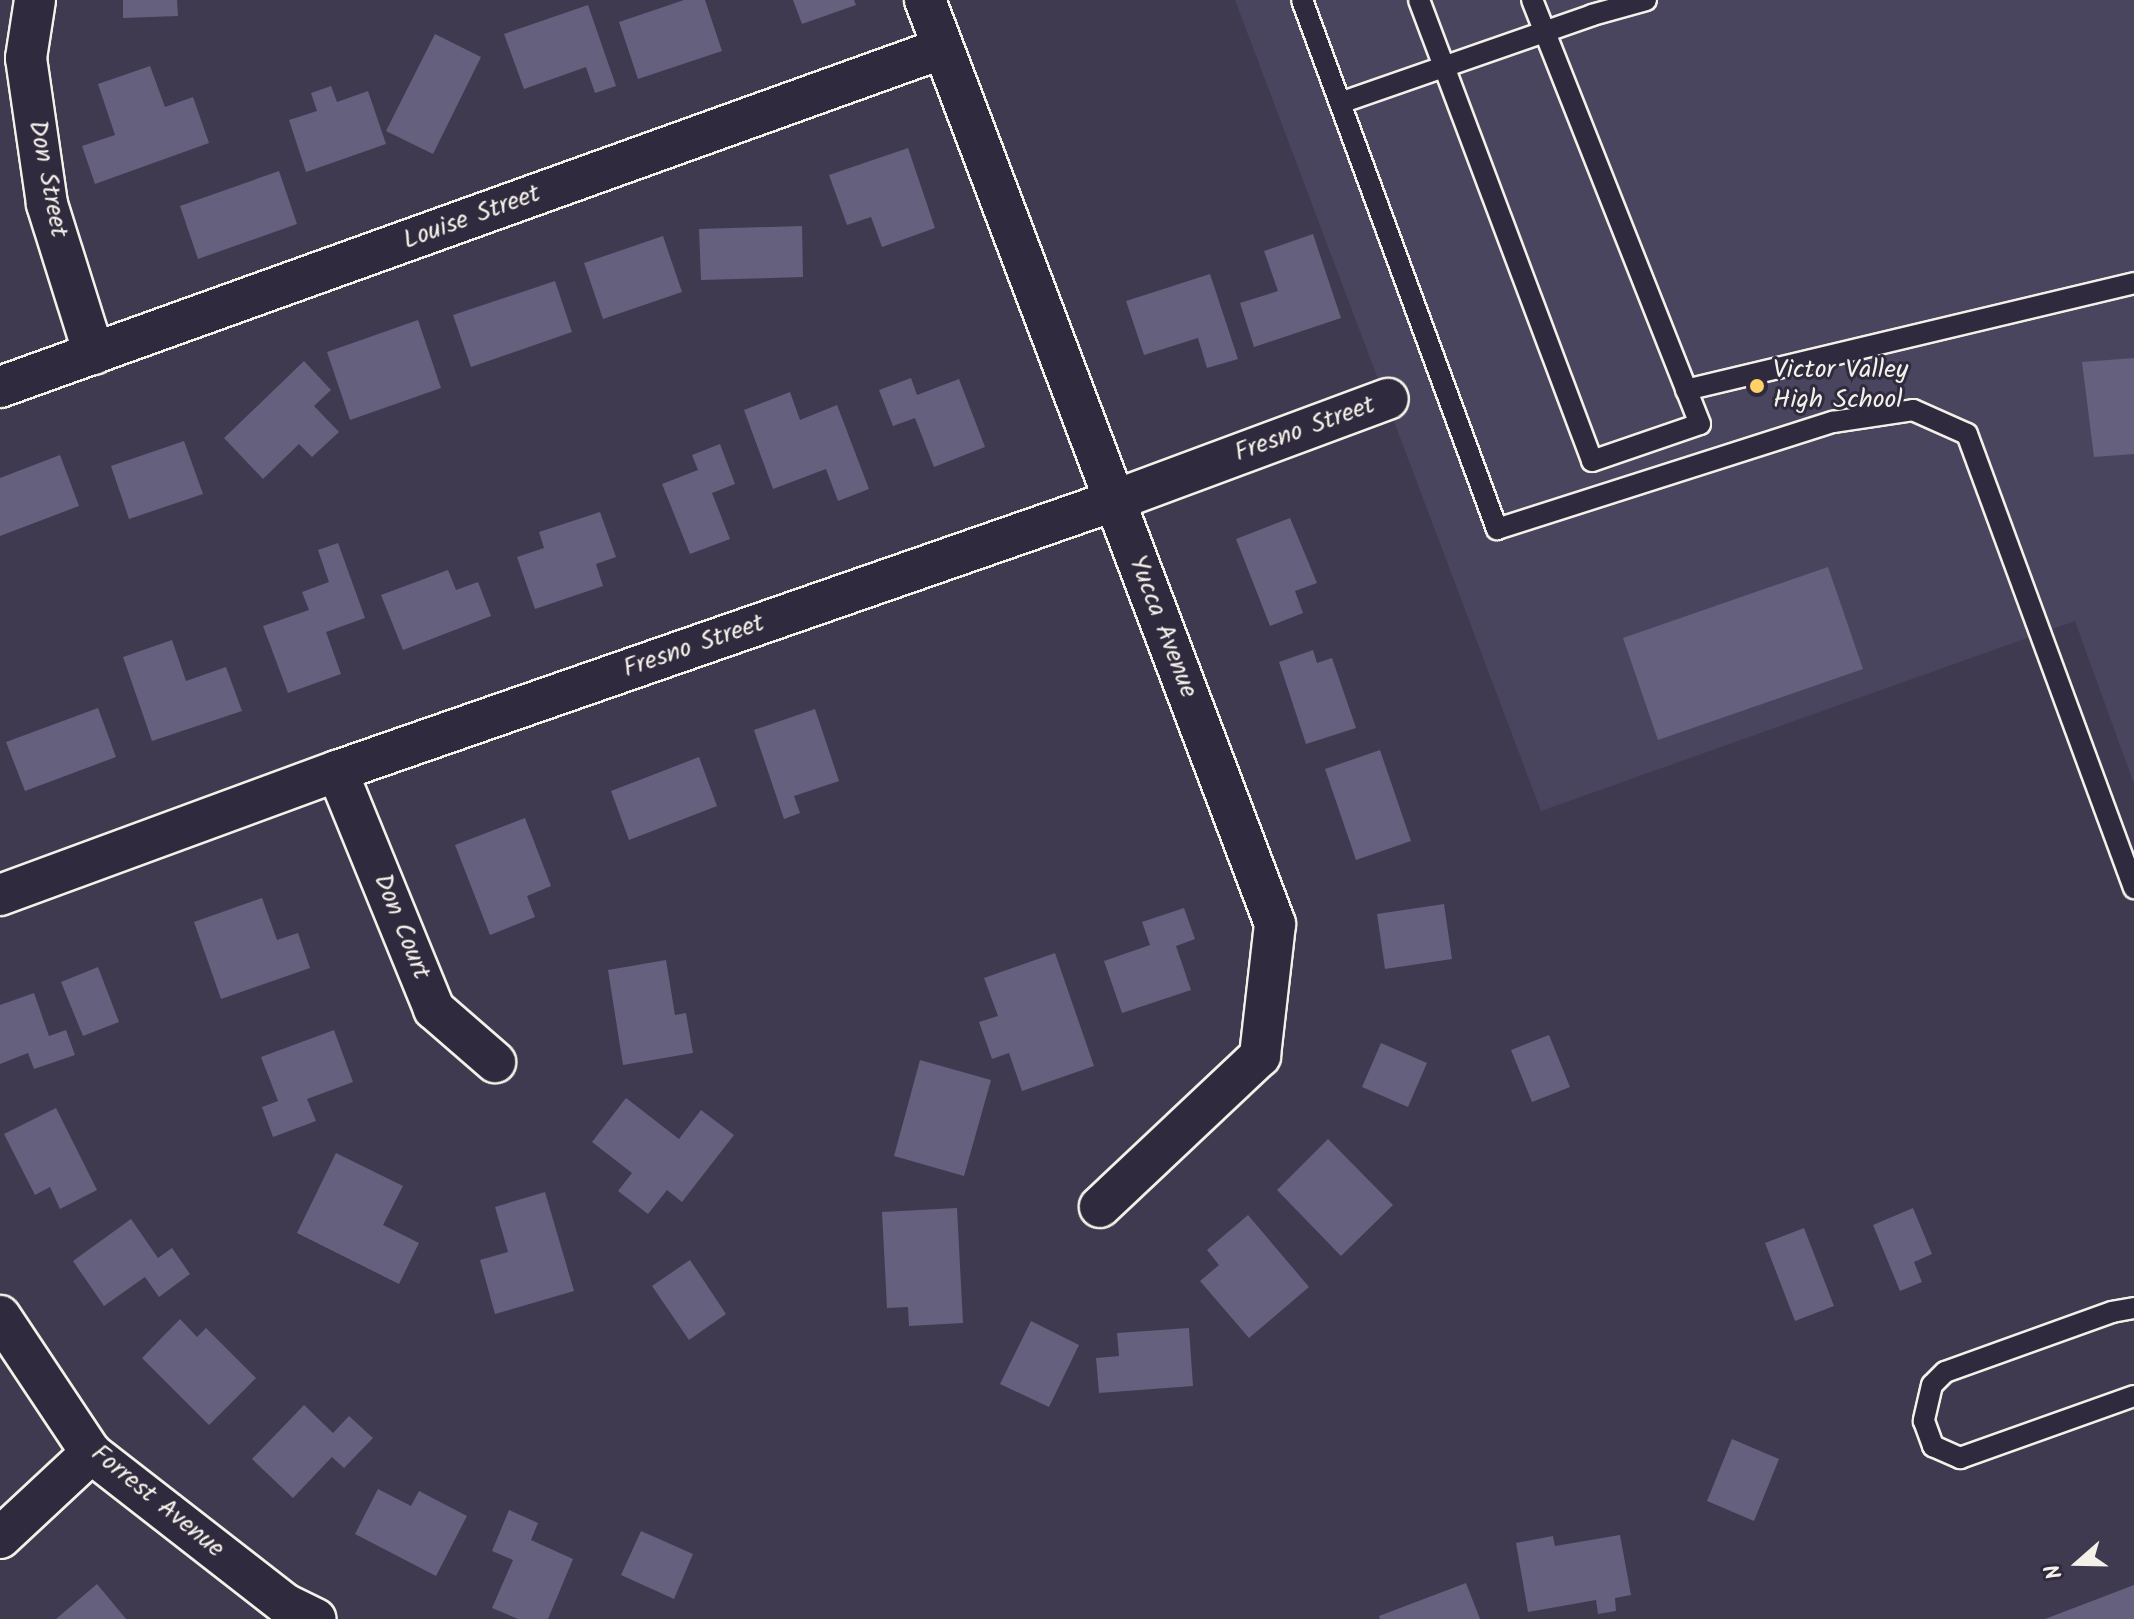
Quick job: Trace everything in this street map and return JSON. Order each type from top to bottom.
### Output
[{"type":"street","name":"Don Street","points":[[35,0],[26,58],[47,204],[94,354]]},
{"type":"street","name":"Yucca Avenue","points":[[925,0],[1275,924],[1260,1056],[1100,1207]]},
{"type":"street","name":"Louise Street","points":[[0,387],[943,48]]},
{"type":"street","name":"Fresno Street","points":[[0,895],[337,771],[1113,501],[1388,399]]},
{"type":"street","name":"Don Court","points":[[337,771],[434,1009],[495,1062]]},
{"type":"street","name":"Forrest Avenue","points":[[0,1316],[91,1453],[285,1604],[316,1619]]},
{"type":"street","points":[[0,1538],[91,1453]]},
{"type":"lane","points":[[1302,0],[1497,529],[1833,422],[1913,410],[1967,434],[2134,888]]},
{"type":"lane","points":[[1419,0],[1592,461],[1700,424],[1532,0]]},
{"type":"lane","points":[[1340,103],[1646,0]]},
{"type":"lane","points":[[1686,390],[2134,283]]},
{"type":"lane","points":[[2134,1308],[2112,1312],[1945,1372],[1932,1385],[1924,1421],[1933,1446],[1960,1458],[2134,1396]]},
{"type":"shaded area","name":"Victor Valley High School","points":[[1235,0],[2134,0],[2134,784],[2075,621],[1541,811]]},
{"type":"building","points":[[123,0],[177,0],[178,16],[123,18]]},
{"type":"building","points":[[684,0],[705,0],[722,51],[638,79],[619,22]]},
{"type":"building","points":[[793,0],[854,0],[856,5],[802,24]]},
{"type":"building","points":[[588,5],[616,86],[595,93],[586,67],[524,89],[504,34]]},
{"type":"building","points":[[435,34],[481,57],[433,154],[386,131]]},
{"type":"building","points":[[150,66],[165,107],[193,97],[209,143],[95,184],[82,146],[115,135],[98,84]]},
{"type":"building","points":[[331,86],[337,102],[368,91],[386,144],[306,172],[289,120],[317,111],[311,93]]},
{"type":"building","points":[[908,148],[935,228],[882,247],[871,217],[847,225],[829,175]]},
{"type":"building","points":[[279,171],[297,224],[198,259],[180,206]]},
{"type":"building","points":[[802,226],[803,277],[701,280],[699,229]]},
{"type":"building","points":[[1313,234],[1341,318],[1254,347],[1240,303],[1278,291],[1264,251]]},
{"type":"building","points":[[663,236],[682,292],[603,319],[584,263]]},
{"type":"building","points":[[1210,274],[1238,359],[1207,368],[1198,338],[1144,355],[1126,301]]},
{"type":"building","points":[[555,281],[572,332],[471,367],[453,315]]},
{"type":"building","points":[[418,320],[441,388],[350,420],[327,352]]},
{"type":"building","points":[[2134,358],[2134,454],[2094,457],[2082,362]]},
{"type":"building","points":[[304,361],[331,390],[314,406],[339,432],[312,457],[299,444],[263,479],[224,438]]},
{"type":"building","points":[[911,378],[917,395],[959,379],[985,447],[934,467],[915,418],[893,426],[879,390]]},
{"type":"building","points":[[790,392],[800,420],[837,405],[869,489],[838,501],[826,469],[773,489],[744,410]]},
{"type":"building","points":[[184,441],[203,494],[129,519],[111,466]]},
{"type":"building","points":[[720,444],[735,484],[712,493],[730,539],[690,554],[662,484],[698,470],[692,455]]},
{"type":"building","points":[[60,455],[79,506],[0,536],[0,478]]},
{"type":"building","points":[[600,512],[616,557],[596,564],[603,586],[535,609],[517,557],[544,548],[539,532]]},
{"type":"building","points":[[1290,518],[1317,583],[1295,591],[1303,613],[1270,626],[1236,539]]},
{"type":"building","points":[[338,543],[365,618],[326,632],[341,674],[288,693],[263,626],[309,610],[302,592],[329,582],[318,550]]},
{"type":"building","points":[[1828,567],[1863,669],[1658,740],[1623,638]]},
{"type":"building","points":[[448,570],[456,590],[478,582],[491,616],[403,650],[381,595]]},
{"type":"building","points":[[172,640],[186,681],[226,667],[242,711],[152,741],[123,657]]},
{"type":"building","points":[[1313,650],[1317,663],[1332,658],[1356,728],[1306,744],[1279,662]]},
{"type":"building","points":[[98,708],[116,757],[25,791],[6,742]]},
{"type":"building","points":[[815,709],[839,781],[794,796],[800,813],[784,819],[754,730]]},
{"type":"building","points":[[1380,750],[1411,841],[1356,860],[1325,769]]},
{"type":"building","points":[[699,757],[717,806],[629,840],[611,791]]},
{"type":"building","points":[[525,818],[551,886],[527,896],[535,917],[490,935],[455,845]]},
{"type":"building","points":[[262,898],[277,940],[298,933],[310,968],[221,999],[194,922]]},
{"type":"building","points":[[1444,904],[1452,959],[1385,969],[1377,914]]},
{"type":"building","points":[[1184,908],[1195,939],[1176,946],[1191,990],[1122,1013],[1104,961],[1150,945],[1142,922]]},
{"type":"building","points":[[1055,953],[1094,1066],[1022,1091],[1009,1053],[992,1059],[979,1022],[998,1016],[984,978]]},
{"type":"building","points":[[666,960],[675,1015],[686,1013],[693,1053],[623,1065],[608,970]]},
{"type":"building","points":[[98,967],[119,1022],[83,1036],[61,982]]},
{"type":"building","points":[[34,993],[49,1036],[66,1030],[75,1055],[34,1069],[28,1053],[0,1064],[0,1005]]},
{"type":"building","points":[[334,1030],[353,1082],[307,1099],[316,1121],[273,1137],[262,1107],[278,1101],[261,1057]]},
{"type":"building","points":[[1549,1035],[1570,1087],[1532,1102],[1511,1050]]},
{"type":"building","points":[[1381,1043],[1427,1063],[1408,1107],[1362,1087]]},
{"type":"building","points":[[920,1060],[991,1080],[964,1176],[894,1156]]},
{"type":"building","points":[[626,1098],[679,1139],[701,1110],[734,1135],[682,1202],[667,1190],[648,1214],[618,1191],[632,1173],[592,1142]]},
{"type":"building","points":[[56,1108],[97,1190],[60,1209],[50,1187],[35,1195],[4,1134]]},
{"type":"building","points":[[1328,1139],[1393,1205],[1341,1256],[1277,1190]]},
{"type":"building","points":[[336,1153],[403,1186],[383,1225],[419,1243],[399,1284],[297,1233]]},
{"type":"building","points":[[545,1192],[574,1291],[495,1314],[480,1260],[508,1252],[495,1207]]},
{"type":"building","points":[[957,1208],[963,1323],[909,1326],[908,1307],[887,1308],[882,1212]]},
{"type":"building","points":[[1913,1208],[1932,1254],[1914,1262],[1922,1282],[1900,1291],[1873,1225]]},
{"type":"building","points":[[1248,1215],[1309,1287],[1249,1338],[1200,1281],[1219,1265],[1207,1250]]},
{"type":"building","points":[[131,1219],[158,1258],[172,1248],[190,1274],[159,1297],[145,1277],[104,1306],[73,1261]]},
{"type":"building","points":[[1804,1228],[1834,1306],[1795,1321],[1765,1243]]},
{"type":"building","points":[[690,1260],[726,1314],[689,1340],[652,1286]]},
{"type":"building","points":[[180,1319],[197,1337],[206,1328],[256,1378],[209,1425],[142,1358]]},
{"type":"building","points":[[1031,1321],[1079,1345],[1049,1407],[1000,1384]]},
{"type":"building","points":[[1189,1328],[1193,1386],[1099,1393],[1096,1358],[1119,1356],[1117,1333]]},
{"type":"building","points":[[304,1405],[333,1433],[349,1416],[373,1438],[344,1468],[332,1457],[293,1498],[252,1459]]},
{"type":"building","points":[[1732,1439],[1779,1459],[1754,1521],[1707,1501]]},
{"type":"building","points":[[378,1489],[411,1506],[419,1491],[467,1516],[436,1576],[355,1534]]},
{"type":"building","points":[[509,1510],[538,1523],[531,1540],[573,1559],[548,1619],[518,1619],[492,1608],[513,1560],[492,1551]]},
{"type":"building","points":[[641,1531],[693,1554],[674,1599],[621,1575]]},
{"type":"building","points":[[1620,1535],[1631,1595],[1615,1598],[1616,1611],[1598,1614],[1596,1600],[1528,1612],[1516,1543],[1553,1536],[1555,1546]]},
{"type":"building","points":[[1466,1583],[1480,1619],[1380,1619],[1379,1616]]},
{"type":"building","points":[[97,1584],[126,1619],[56,1619]]},
{"type":"building","points":[[2134,1585],[2134,1619],[2045,1619]]},
{"type":"place","name":"Victor Valley High School","points":[[1757,386]]}]
